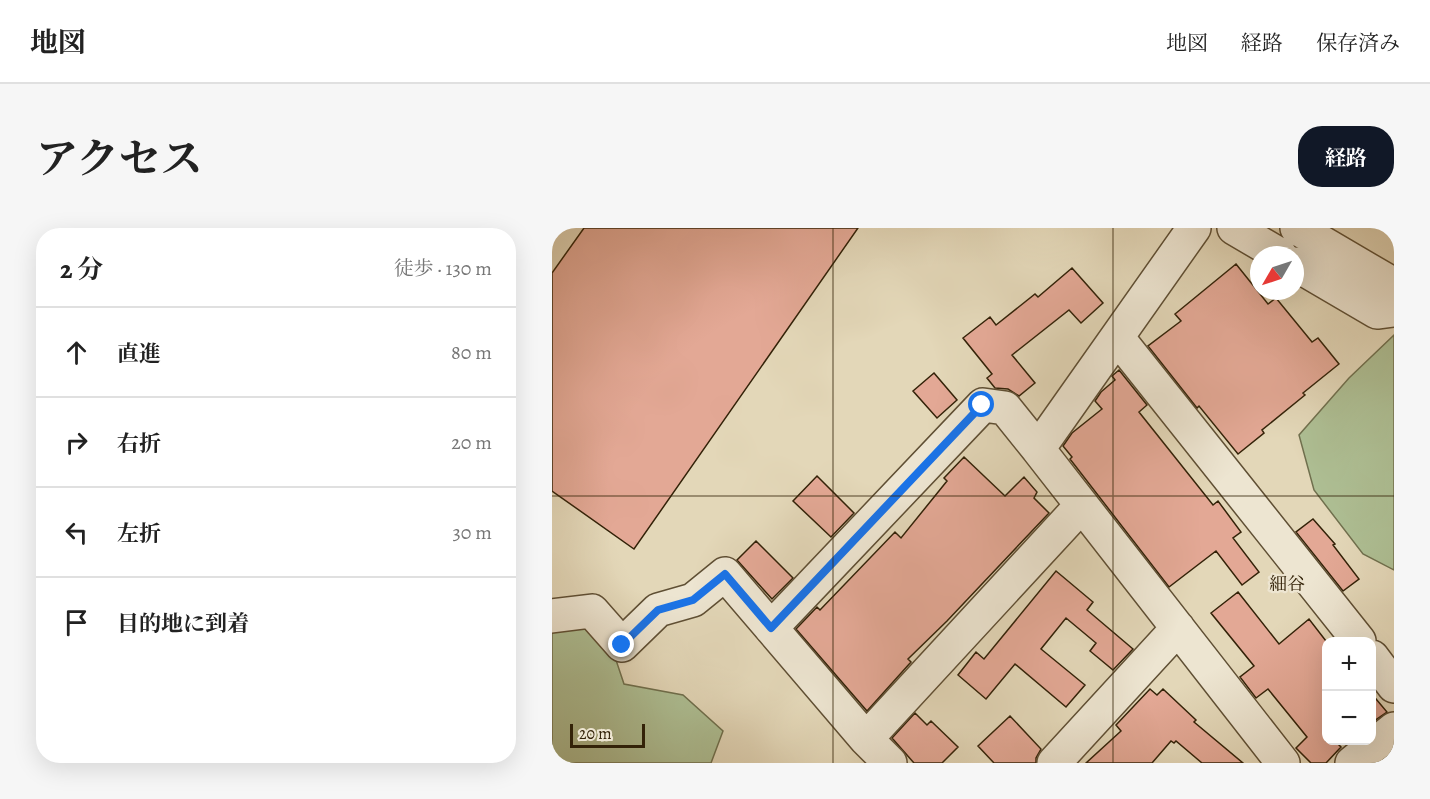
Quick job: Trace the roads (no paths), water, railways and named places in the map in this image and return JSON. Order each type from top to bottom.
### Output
[{"type":"street","points":[[1038,449],[1194,228]]},
{"type":"street","points":[[1234,228],[1265,246]]},
{"type":"street","points":[[1297,228],[1394,285]]},
{"type":"street","points":[[1304,269],[1377,312],[1394,310]]},
{"type":"street","points":[[1117,337],[1355,637]]},
{"type":"street","points":[[771,628],[982,405],[1005,408],[1178,628],[1268,757]]},
{"type":"street","points":[[866,738],[1082,505]]},
{"type":"street","points":[[552,616],[592,611],[622,645],[658,610],[693,600],[725,574],[890,763]]},
{"type":"street","points":[[1054,763],[1178,628]]},
{"type":"street","points":[[1376,663],[1394,686]]},
{"type":"street","points":[[1352,763],[1394,729]]},
{"type":"district","name":"細谷","points":[[1287,584]]}]
